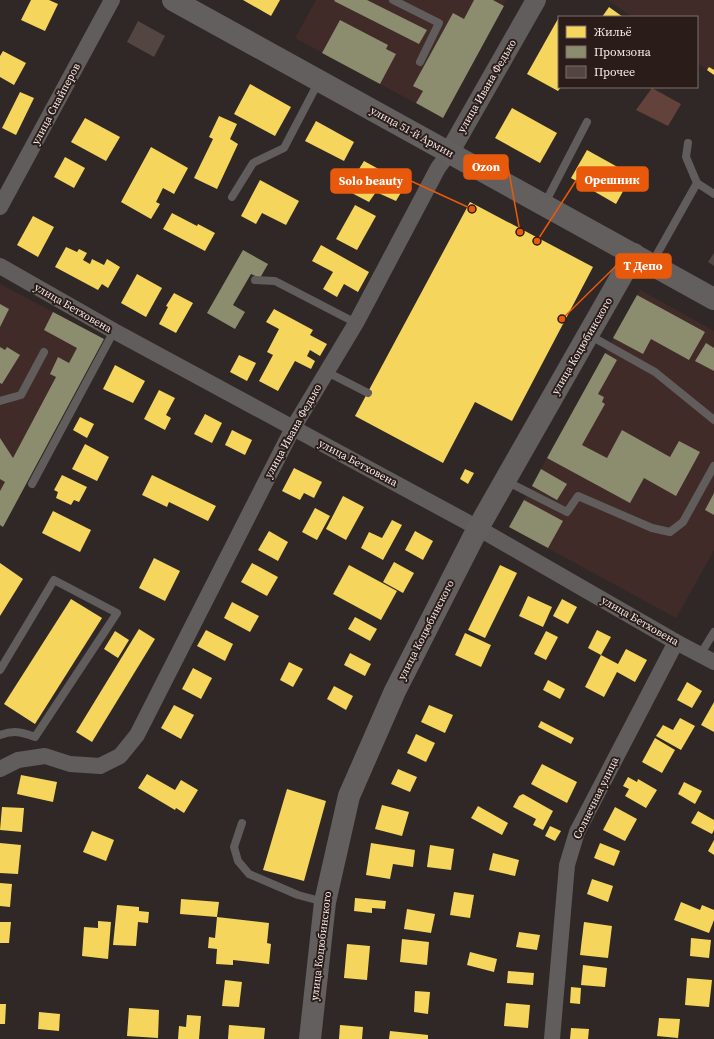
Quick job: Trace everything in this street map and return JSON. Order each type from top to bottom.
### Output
[{"type":"main road","name":"улица 51-й Армии","points":[[173,0],[714,299]]},
{"type":"main road","name":"улица Коцюбинского","points":[[310,1039],[324,902],[349,796],[395,691],[478,528],[588,335],[643,259]]},
{"type":"street","name":"улица Снайперов","points":[[0,207],[112,0]]},
{"type":"street","name":"улица Ивана Федько","points":[[0,769],[18,760],[45,756],[70,764],[100,766],[120,756],[137,735],[293,428],[356,323],[438,168],[450,153],[536,0]]},
{"type":"street","name":"улица Бетховена","points":[[0,266],[114,331],[478,528],[676,642],[707,658]]},
{"type":"street","name":"Солнечная улица","points":[[552,1039],[567,865],[577,832],[676,642]]},
{"type":"lane","points":[[392,0],[439,23],[420,62]]},
{"type":"lane","points":[[232,197],[253,163],[284,148],[319,81]]},
{"type":"lane","points":[[544,205],[587,122]]},
{"type":"lane","points":[[688,143],[686,157],[697,183],[714,194]]},
{"type":"lane","points":[[643,259],[697,183]]},
{"type":"lane","points":[[255,280],[275,281],[356,323]]},
{"type":"lane","points":[[32,484],[114,331]]},
{"type":"lane","points":[[588,335],[655,372],[714,420]]},
{"type":"lane","points":[[0,401],[21,395],[44,352]]},
{"type":"lane","points":[[327,372],[368,393]]},
{"type":"lane","points":[[505,480],[567,512],[578,496],[652,528],[670,532],[683,522],[714,466]]},
{"type":"lane","points":[[0,670],[54,580],[117,613],[35,737],[21,732],[8,732],[0,735]]},
{"type":"lane","points":[[707,658],[714,632]]},
{"type":"lane","points":[[242,823],[234,847],[238,861],[249,874],[298,895],[324,902]]},
{"type":"shaded area","points":[[316,0],[506,0],[443,118],[295,38]]},
{"type":"shaded area","points":[[608,0],[714,0],[714,75],[698,64],[698,16],[631,16]]},
{"type":"shaded area","points":[[652,88],[681,104],[668,126],[636,110]]},
{"type":"shaded area","points":[[0,284],[104,339],[3,527],[0,525]]},
{"type":"shaded area","points":[[640,290],[714,331],[714,550],[676,618],[509,527]]},
{"type":"building: Жильё","points":[[31,0],[49,0],[58,4],[45,31],[21,20]]},
{"type":"building: Жильё","points":[[243,0],[280,0],[271,16]]},
{"type":"building: Жильё","points":[[609,7],[622,16],[603,16]]},
{"type":"building: Жильё","points":[[558,19],[558,88],[560,88],[558,91],[527,74]]},
{"type":"building: Жильё","points":[[3,51],[26,63],[14,85],[0,77],[0,56]]},
{"type":"building: Жильё","points":[[709,67],[714,70],[714,75],[707,70]]},
{"type":"building: Жильё","points":[[250,84],[291,107],[275,136],[234,114]]},
{"type":"building: Жильё","points":[[20,92],[34,98],[16,135],[2,128]]},
{"type":"building: Жильё","points":[[512,108],[557,133],[540,163],[495,138]]},
{"type":"building: Жильё","points":[[219,116],[237,124],[230,139],[238,144],[217,189],[194,178],[213,139],[209,137]]},
{"type":"building: Жильё","points":[[85,118],[120,137],[106,161],[71,142]]},
{"type":"building: Жильё","points":[[316,121],[354,142],[344,161],[305,141]]},
{"type":"building: Жильё","points":[[151,147],[188,168],[174,194],[163,188],[156,202],[160,204],[151,219],[121,202]]},
{"type":"building: Жильё","points":[[587,150],[632,175],[616,204],[571,178]]},
{"type":"building: Жильё","points":[[65,157],[85,168],[74,188],[54,177]]},
{"type":"building: Жильё","points":[[364,161],[406,184],[396,201],[376,192],[369,202],[346,190]]},
{"type":"building: Жильё","points":[[260,180],[299,201],[286,225],[262,213],[256,224],[241,216]]},
{"type":"building: Жильё","points":[[470,202],[593,267],[512,421],[475,402],[443,463],[355,416]]},
{"type":"building: Жильё","points":[[355,205],[376,216],[357,250],[336,239]]},
{"type":"building: Жильё","points":[[172,213],[197,226],[198,224],[215,233],[205,251],[163,229]]},
{"type":"building: Жильё","points":[[33,216],[54,227],[38,257],[17,245]]},
{"type":"building: Жильё","points":[[321,245],[369,272],[358,292],[344,284],[337,297],[323,289],[333,272],[312,261]]},
{"type":"building: Жильё","points":[[66,247],[77,252],[79,249],[87,253],[83,260],[90,264],[92,259],[104,265],[107,259],[120,267],[108,288],[102,284],[98,290],[55,267]]},
{"type":"building: Жильё","points":[[137,274],[162,288],[146,317],[121,303]]},
{"type":"building: Жильё","points":[[174,293],[193,303],[176,333],[159,324],[168,307],[166,306]]},
{"type":"building: Жильё","points":[[274,309],[313,330],[310,335],[327,344],[320,356],[310,350],[307,356],[315,361],[311,369],[295,361],[278,391],[259,381],[273,355],[267,352],[279,329],[266,322]]},
{"type":"building: Жильё","points":[[239,355],[256,363],[247,381],[230,372]]},
{"type":"building: Жильё","points":[[115,365],[145,381],[133,403],[103,389]]},
{"type":"building: Жильё","points":[[159,390],[175,398],[166,415],[171,418],[165,430],[144,419]]},
{"type":"building: Жильё","points":[[205,414],[222,423],[212,443],[194,434]]},
{"type":"building: Жильё","points":[[80,417],[94,424],[87,438],[73,430]]},
{"type":"building: Жильё","points":[[232,430],[252,440],[245,455],[225,445]]},
{"type":"building: Жильё","points":[[85,444],[109,457],[97,481],[72,469]]},
{"type":"building: Жильё","points":[[294,468],[322,482],[314,498],[304,493],[300,500],[282,491]]},
{"type":"building: Жильё","points":[[465,469],[474,473],[468,484],[460,479]]},
{"type":"building: Жильё","points":[[62,475],[87,487],[79,502],[74,500],[71,505],[56,498],[58,492],[54,490]]},
{"type":"building: Жильё","points":[[152,475],[216,506],[208,521],[169,502],[167,507],[142,495]]},
{"type":"building: Жильё","points":[[343,496],[364,507],[346,540],[326,529]]},
{"type":"building: Жильё","points":[[315,508],[330,516],[317,540],[302,532]]},
{"type":"building: Жильё","points":[[53,511],[91,530],[80,552],[42,533]]},
{"type":"building: Жильё","points":[[392,520],[402,525],[383,560],[361,548],[369,532],[382,538]]},
{"type":"building: Жильё","points":[[269,531],[288,542],[278,561],[258,550]]},
{"type":"building: Жильё","points":[[415,531],[433,541],[423,560],[405,550]]},
{"type":"building: Жильё","points":[[154,558],[180,571],[165,601],[139,588]]},
{"type":"building: Жильё","points":[[394,562],[414,573],[403,593],[383,582]]},
{"type":"building: Жильё","points":[[0,563],[23,579],[0,616]]},
{"type":"building: Жильё","points":[[252,563],[278,577],[267,596],[241,582]]},
{"type":"building: Жильё","points":[[349,565],[397,591],[381,620],[333,594]]},
{"type":"building: Жильё","points":[[500,565],[517,573],[485,638],[468,630]]},
{"type":"building: Жильё","points":[[528,596],[552,607],[543,627],[519,616]]},
{"type":"building: Жильё","points":[[71,599],[102,618],[35,724],[4,704]]},
{"type":"building: Жильё","points":[[562,599],[577,607],[568,624],[553,616]]},
{"type":"building: Жильё","points":[[232,602],[259,616],[250,632],[224,618]]},
{"type":"building: Жильё","points":[[355,617],[377,629],[370,641],[348,629]]},
{"type":"building: Жильё","points":[[139,629],[155,639],[92,742],[76,732]]},
{"type":"building: Жильё","points":[[206,630],[233,644],[225,661],[197,646]]},
{"type":"building: Жильё","points":[[597,630],[611,637],[601,655],[588,648]]},
{"type":"building: Жильё","points":[[115,631],[129,640],[118,658],[104,649]]},
{"type":"building: Жильё","points":[[546,631],[558,637],[546,660],[534,654]]},
{"type":"building: Жильё","points":[[465,633],[491,645],[481,667],[455,655]]},
{"type":"building: Жильё","points":[[626,649],[647,660],[635,682],[617,672],[604,697],[585,687],[601,655],[618,664]]},
{"type":"building: Жильё","points":[[350,653],[371,664],[365,676],[344,665]]},
{"type":"building: Жильё","points":[[289,662],[303,669],[293,687],[280,680]]},
{"type":"building: Жильё","points":[[193,668],[212,678],[201,699],[182,689]]},
{"type":"building: Жильё","points":[[548,680],[565,689],[560,699],[543,690]]},
{"type":"building: Жильё","points":[[687,682],[702,691],[692,708],[677,700]]},
{"type":"building: Жильё","points":[[334,686],[353,696],[346,710],[327,699]]},
{"type":"building: Жильё","points":[[714,702],[714,732],[701,725]]},
{"type":"building: Жильё","points":[[174,705],[194,715],[181,739],[161,728]]},
{"type":"building: Жильё","points":[[429,705],[453,715],[445,733],[421,722]]},
{"type":"building: Жильё","points":[[680,718],[695,726],[681,750],[656,736],[663,725],[673,730]]},
{"type":"building: Жильё","points":[[541,721],[574,738],[571,744],[538,727]]},
{"type":"building: Жильё","points":[[416,734],[435,743],[426,762],[407,753]]},
{"type":"building: Жильё","points":[[655,738],[675,750],[662,773],[642,762]]},
{"type":"building: Жильё","points":[[542,764],[577,782],[567,803],[531,784]]},
{"type":"building: Жильё","points":[[398,769],[417,777],[410,792],[391,784]]},
{"type":"building: Жильё","points":[[147,774],[175,790],[181,780],[198,790],[184,813],[176,808],[175,810],[138,788]]},
{"type":"building: Жильё","points":[[21,775],[57,782],[53,802],[17,794]]},
{"type":"building: Жильё","points":[[628,777],[637,782],[638,779],[657,790],[646,808],[625,796],[629,789],[623,786]]},
{"type":"building: Жильё","points":[[684,782],[702,791],[695,804],[678,794]]},
{"type":"building: Жильё","points":[[287,789],[326,801],[304,881],[263,870]]},
{"type":"building: Жильё","points":[[523,794],[553,811],[543,830],[533,825],[536,819],[513,807],[519,796]]},
{"type":"building: Жильё","points":[[382,805],[409,812],[402,836],[375,829]]},
{"type":"building: Жильё","points":[[478,806],[508,823],[502,835],[471,818]]},
{"type":"building: Жильё","points":[[2,807],[24,808],[22,832],[0,830]]},
{"type":"building: Жильё","points":[[615,807],[637,819],[625,841],[603,830]]},
{"type":"building: Жильё","points":[[698,811],[714,820],[714,830],[712,834],[691,823]]},
{"type":"building: Жильё","points":[[550,826],[561,831],[555,841],[545,836]]},
{"type":"building: Жильё","points":[[92,831],[114,840],[106,861],[83,852]]},
{"type":"building: Жильё","points":[[714,840],[714,855],[708,851]]},
{"type":"building: Жильё","points":[[0,843],[21,845],[18,874],[0,873]]},
{"type":"building: Жильё","points":[[371,843],[415,850],[413,867],[393,864],[390,879],[366,875]]},
{"type":"building: Жильё","points":[[600,843],[620,851],[614,866],[594,858]]},
{"type":"building: Жильё","points":[[430,845],[454,849],[451,870],[427,867]]},
{"type":"building: Жильё","points":[[493,853],[519,860],[515,876],[489,870]]},
{"type":"building: Жильё","points":[[592,879],[613,886],[608,902],[587,894]]},
{"type":"building: Жильё","points":[[0,883],[12,884],[10,907],[0,906]]},
{"type":"building: Жильё","points":[[454,892],[474,895],[470,918],[450,915]]},
{"type":"building: Жильё","points":[[355,898],[386,901],[385,909],[372,908],[372,913],[354,911]]},
{"type":"building: Жильё","points":[[181,899],[219,902],[217,917],[180,914]]},
{"type":"building: Жильё","points":[[681,902],[700,910],[702,905],[714,910],[714,920],[709,933],[674,920]]},
{"type":"building: Жильё","points":[[117,905],[139,907],[139,911],[149,912],[148,923],[138,922],[136,946],[113,945]]},
{"type":"building: Жильё","points":[[407,909],[435,914],[431,933],[404,929]]},
{"type":"building: Жильё","points":[[217,917],[269,923],[267,943],[271,944],[269,964],[233,960],[233,965],[216,964],[217,949],[208,948],[209,937],[215,938]]},
{"type":"building: Жильё","points":[[98,921],[111,922],[108,959],[82,956],[84,927],[98,928]]},
{"type":"building: Жильё","points":[[0,922],[11,922],[9,943],[0,943]]},
{"type":"building: Жильё","points":[[584,922],[612,926],[608,958],[580,955]]},
{"type":"building: Жильё","points":[[519,932],[540,935],[537,950],[516,947]]},
{"type":"building: Жильё","points":[[691,938],[711,940],[709,958],[690,956]]},
{"type":"building: Жильё","points":[[402,939],[429,942],[427,965],[400,962]]},
{"type":"building: Жильё","points":[[347,944],[370,946],[367,980],[344,978]]},
{"type":"building: Жильё","points":[[470,952],[497,959],[494,972],[467,965]]},
{"type":"building: Жильё","points":[[583,965],[607,968],[605,987],[581,985]]},
{"type":"building: Жильё","points":[[508,971],[534,973],[533,985],[507,983]]},
{"type":"building: Жильё","points":[[687,978],[712,980],[709,1007],[685,1005]]},
{"type":"building: Жильё","points":[[225,980],[242,982],[239,1007],[222,1006]]},
{"type":"building: Жильё","points":[[571,987],[581,988],[580,1004],[570,1003]]},
{"type":"building: Жильё","points":[[415,991],[430,992],[428,1014],[414,1012]]},
{"type":"building: Жильё","points":[[506,1003],[530,1005],[528,1028],[504,1026]]},
{"type":"building: Жильё","points":[[0,1004],[6,1004],[5,1024],[0,1024]]},
{"type":"building: Жильё","points":[[129,1008],[159,1010],[158,1038],[127,1036]]},
{"type":"building: Жильё","points":[[39,1012],[60,1014],[59,1031],[38,1029]]},
{"type":"building: Жильё","points":[[187,1015],[201,1016],[199,1039],[178,1039],[179,1026],[186,1027]]},
{"type":"building: Жильё","points":[[659,1018],[680,1019],[678,1038],[657,1036]]},
{"type":"building: Жильё","points":[[229,1025],[265,1028],[264,1039],[228,1039]]},
{"type":"building: Жильё","points":[[340,1025],[363,1027],[362,1039],[339,1039]]},
{"type":"building: Жильё","points":[[571,1028],[589,1029],[588,1039],[570,1039]]},
{"type":"building: Жильё","points":[[390,1031],[428,1035],[428,1039],[389,1039]]},
{"type":"building: Промзона","points":[[367,0],[427,30],[419,44],[334,1]]},
{"type":"building: Промзона","points":[[474,0],[493,0],[504,6],[443,118],[416,103],[423,91],[413,86],[453,13],[464,19]]},
{"type":"building: Промзона","points":[[340,20],[388,45],[386,49],[396,54],[380,84],[322,53]]},
{"type":"building: Промзона","points":[[243,250],[268,264],[260,278],[251,274],[233,305],[245,312],[235,329],[207,313]]},
{"type":"building: Промзона","points":[[637,295],[705,332],[689,360],[651,339],[643,354],[613,338]]},
{"type":"building: Промзона","points":[[0,304],[9,309],[0,327]]},
{"type":"building: Промзона","points":[[53,312],[104,339],[3,527],[0,525],[0,491],[5,482],[0,479],[0,438],[13,458],[56,377],[50,374],[58,357],[69,363],[77,348],[44,330]]},
{"type":"building: Промзона","points":[[706,343],[714,348],[714,371],[695,361]]},
{"type":"building: Промзона","points":[[0,347],[5,350],[7,347],[20,355],[2,384],[0,383]]},
{"type":"building: Промзона","points":[[605,353],[617,360],[598,394],[604,397],[602,402],[605,404],[582,445],[607,458],[622,430],[670,457],[679,441],[700,452],[676,496],[644,478],[630,503],[547,458]]},
{"type":"building: Промзона","points":[[541,469],[567,484],[557,500],[532,486]]},
{"type":"building: Промзона","points":[[714,493],[714,515],[705,510]]},
{"type":"building: Промзона","points":[[524,500],[563,521],[548,548],[509,527]]},
{"type":"building: Прочее","points":[[138,21],[165,36],[154,57],[127,42]]},
{"type":"building: Прочее","points":[[714,253],[714,266],[708,262]]},
{"type":"place","name":"Solo beauty","points":[[472,209]]},
{"type":"place","name":"Ozon","points":[[520,232]]},
{"type":"place","name":"Орешник","points":[[537,241]]},
{"type":"place","name":"Т Депо","points":[[562,319]]}]
